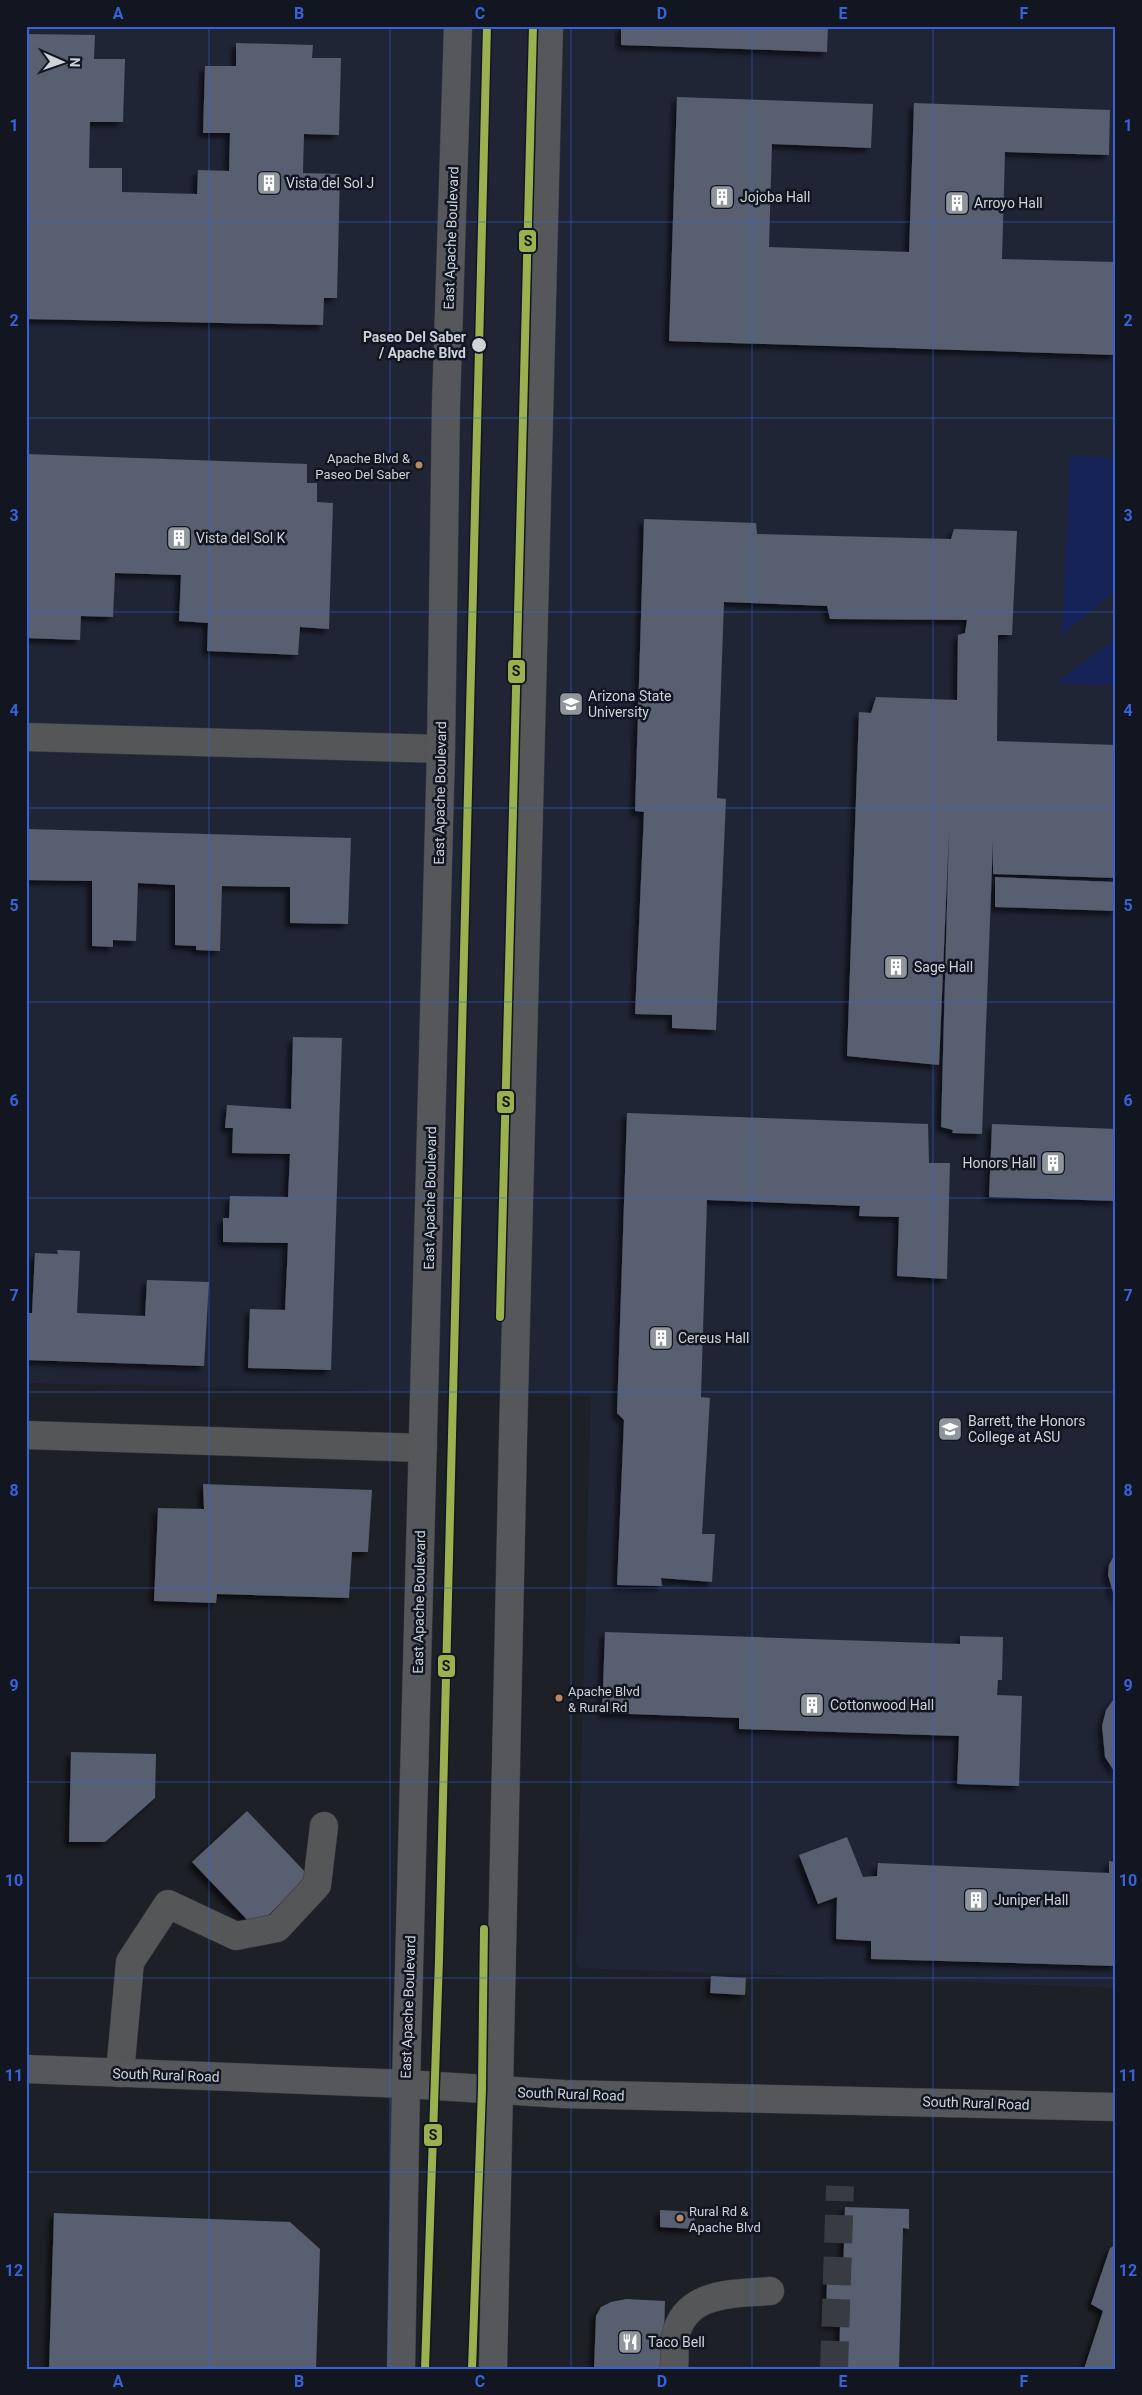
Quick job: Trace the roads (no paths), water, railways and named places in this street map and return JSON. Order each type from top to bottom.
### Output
[{"type":"main road","name":"East Apache Boulevard","points":[[401,2369],[406,2084],[442,749],[446,404],[458,26]]},
{"type":"main road","points":[[493,2369],[501,2092],[513,1438],[550,26]]},
{"type":"main road","name":"South Rural Road","points":[[26,2069],[406,2084],[501,2092],[1116,2107]]},
{"type":"lane","points":[[26,737],[442,749]]},
{"type":"lane","points":[[26,1435],[423,1448]]},
{"type":"lane","points":[[120,2073],[130,1962],[168,1904],[236,1936],[277,1928],[317,1885],[324,1826]]},
{"type":"lane","points":[[674,2369],[676,2338],[680,2324],[682,2318],[695,2305],[714,2296],[770,2292]]},
{"type":"tunnel","points":[[834,2369],[840,2186]]},
{"type":"place","name":"Vista del Sol J","points":[[269,183]]},
{"type":"place","name":"Jojoba Hall","points":[[722,197]]},
{"type":"place","name":"Arroyo Hall","points":[[957,203]]},
{"type":"place","name":"Paseo Del Saber / Apache Blvd","points":[[479,345]]},
{"type":"place","name":"Apache Blvd & Paseo Del Saber","points":[[419,465]]},
{"type":"place","name":"Vista del Sol K","points":[[179,538]]},
{"type":"place","name":"Arizona State University","points":[[571,704]]},
{"type":"place","name":"Sage Hall","points":[[896,967]]},
{"type":"place","name":"Honors Hall","points":[[1053,1163]]},
{"type":"place","name":"Cereus Hall","points":[[661,1338]]},
{"type":"place","name":"Barrett, the Honors College at ASU","points":[[950,1429]]},
{"type":"place","name":"Apache Blvd & Rural Rd","points":[[559,1698]]},
{"type":"place","name":"Cottonwood Hall","points":[[812,1705]]},
{"type":"place","name":"Juniper Hall","points":[[976,1900]]},
{"type":"place","name":"Rural Rd & Apache Blvd","points":[[680,2218]]},
{"type":"place","name":"Taco Bell","points":[[630,2342]]}]
